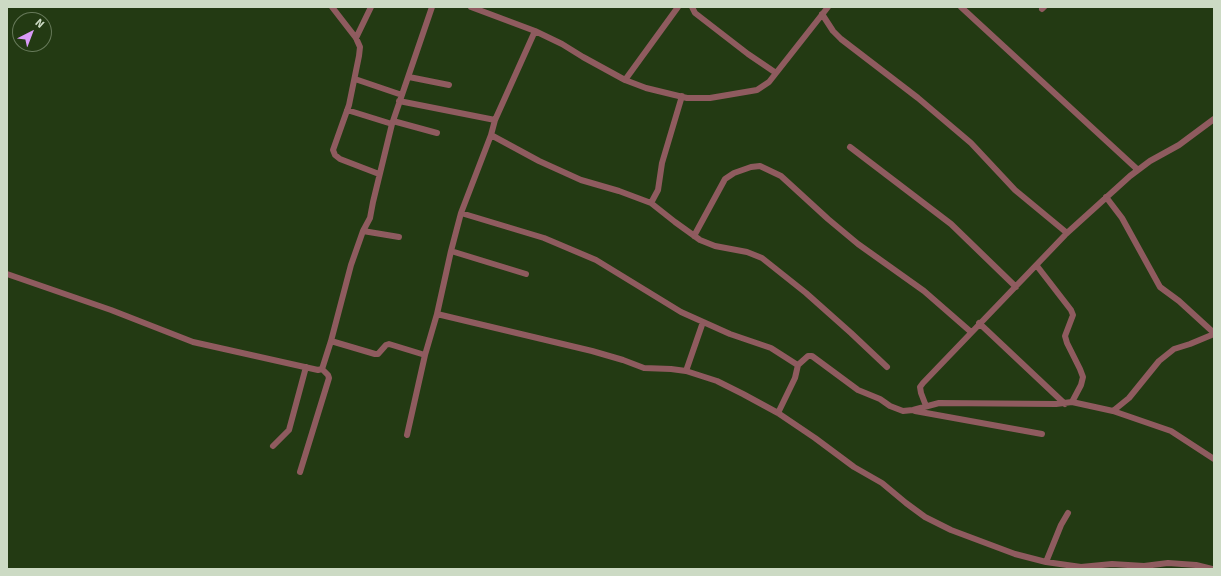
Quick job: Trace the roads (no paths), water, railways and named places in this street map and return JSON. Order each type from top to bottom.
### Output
[{"type":"street","points":[[332,7],[356,38],[360,47],[355,80],[347,110],[333,150],[335,155],[340,159],[379,174]]},
{"type":"street","points":[[356,38],[371,7]]},
{"type":"street","points":[[322,368],[331,341],[351,265],[363,231],[370,218],[372,202],[393,122],[432,7]]},
{"type":"street","points":[[470,7],[535,31],[562,44],[625,80],[646,88],[682,96],[710,98],[757,90],[769,82],[828,7]]},
{"type":"street","points":[[625,80],[678,7]]},
{"type":"street","points":[[692,7],[695,13],[701,18],[748,54],[776,73]]},
{"type":"street","points":[[961,7],[1138,170]]},
{"type":"street","points":[[822,14],[833,31],[918,98],[971,143],[1015,190],[1067,233]]},
{"type":"street","points":[[406,435],[425,355],[438,314],[451,251],[461,213],[491,135],[495,120],[535,31]]},
{"type":"street","points":[[409,77],[449,85]]},
{"type":"street","points":[[355,80],[401,98],[495,120]]},
{"type":"street","points":[[651,203],[658,190],[662,164],[682,96]]},
{"type":"street","points":[[347,110],[437,133]]},
{"type":"street","points":[[926,406],[920,387],[923,383],[971,332],[1037,266],[1067,233],[1106,196],[1138,170],[1179,145],[1214,119]]},
{"type":"street","points":[[491,135],[539,161],[581,180],[619,191],[651,203],[694,236],[715,246],[747,252],[762,258],[806,293],[887,367]]},
{"type":"street","points":[[850,147],[951,224],[1016,287]]},
{"type":"street","points":[[694,236],[725,179],[734,173],[751,167],[760,166],[781,176],[858,244],[924,291],[971,332]]},
{"type":"street","points":[[1106,196],[1122,218],[1160,287],[1179,301],[1214,333],[1190,344],[1174,349],[1159,361],[1129,398],[1113,411]]},
{"type":"street","points":[[461,213],[544,238],[596,260],[681,312],[730,334],[771,348],[798,365]]},
{"type":"street","points":[[363,231],[399,238]]},
{"type":"street","points":[[451,251],[526,274]]},
{"type":"street","points":[[1037,266],[1071,310],[1073,315],[1065,336],[1067,344],[1083,377],[1081,385],[1072,402]]},
{"type":"street","points":[[7,274],[111,310],[192,342],[318,370],[322,368]]},
{"type":"street","points":[[438,314],[592,351],[644,368],[686,371],[717,381],[778,413],[854,467],[882,483],[926,517],[951,530],[1015,554],[1046,562],[1081,566],[1112,564],[1144,566],[1168,563],[1196,565],[1212,569]]},
{"type":"street","points":[[686,371],[703,322]]},
{"type":"street","points":[[980,323],[1065,404]]},
{"type":"street","points":[[331,341],[375,354],[378,354],[386,345],[389,344],[425,355]]},
{"type":"street","points":[[778,413],[795,378],[798,365],[808,356],[812,356],[858,390],[880,399],[890,406],[903,410],[914,410],[1042,434]]},
{"type":"street","points":[[273,446],[289,430],[306,367]]},
{"type":"street","points":[[300,472],[329,378],[322,368]]},
{"type":"street","points":[[914,410],[939,403],[1065,404],[1072,402],[1113,411],[1170,431],[1214,459]]},
{"type":"street","points":[[1046,562],[1061,525],[1068,513]]}]
